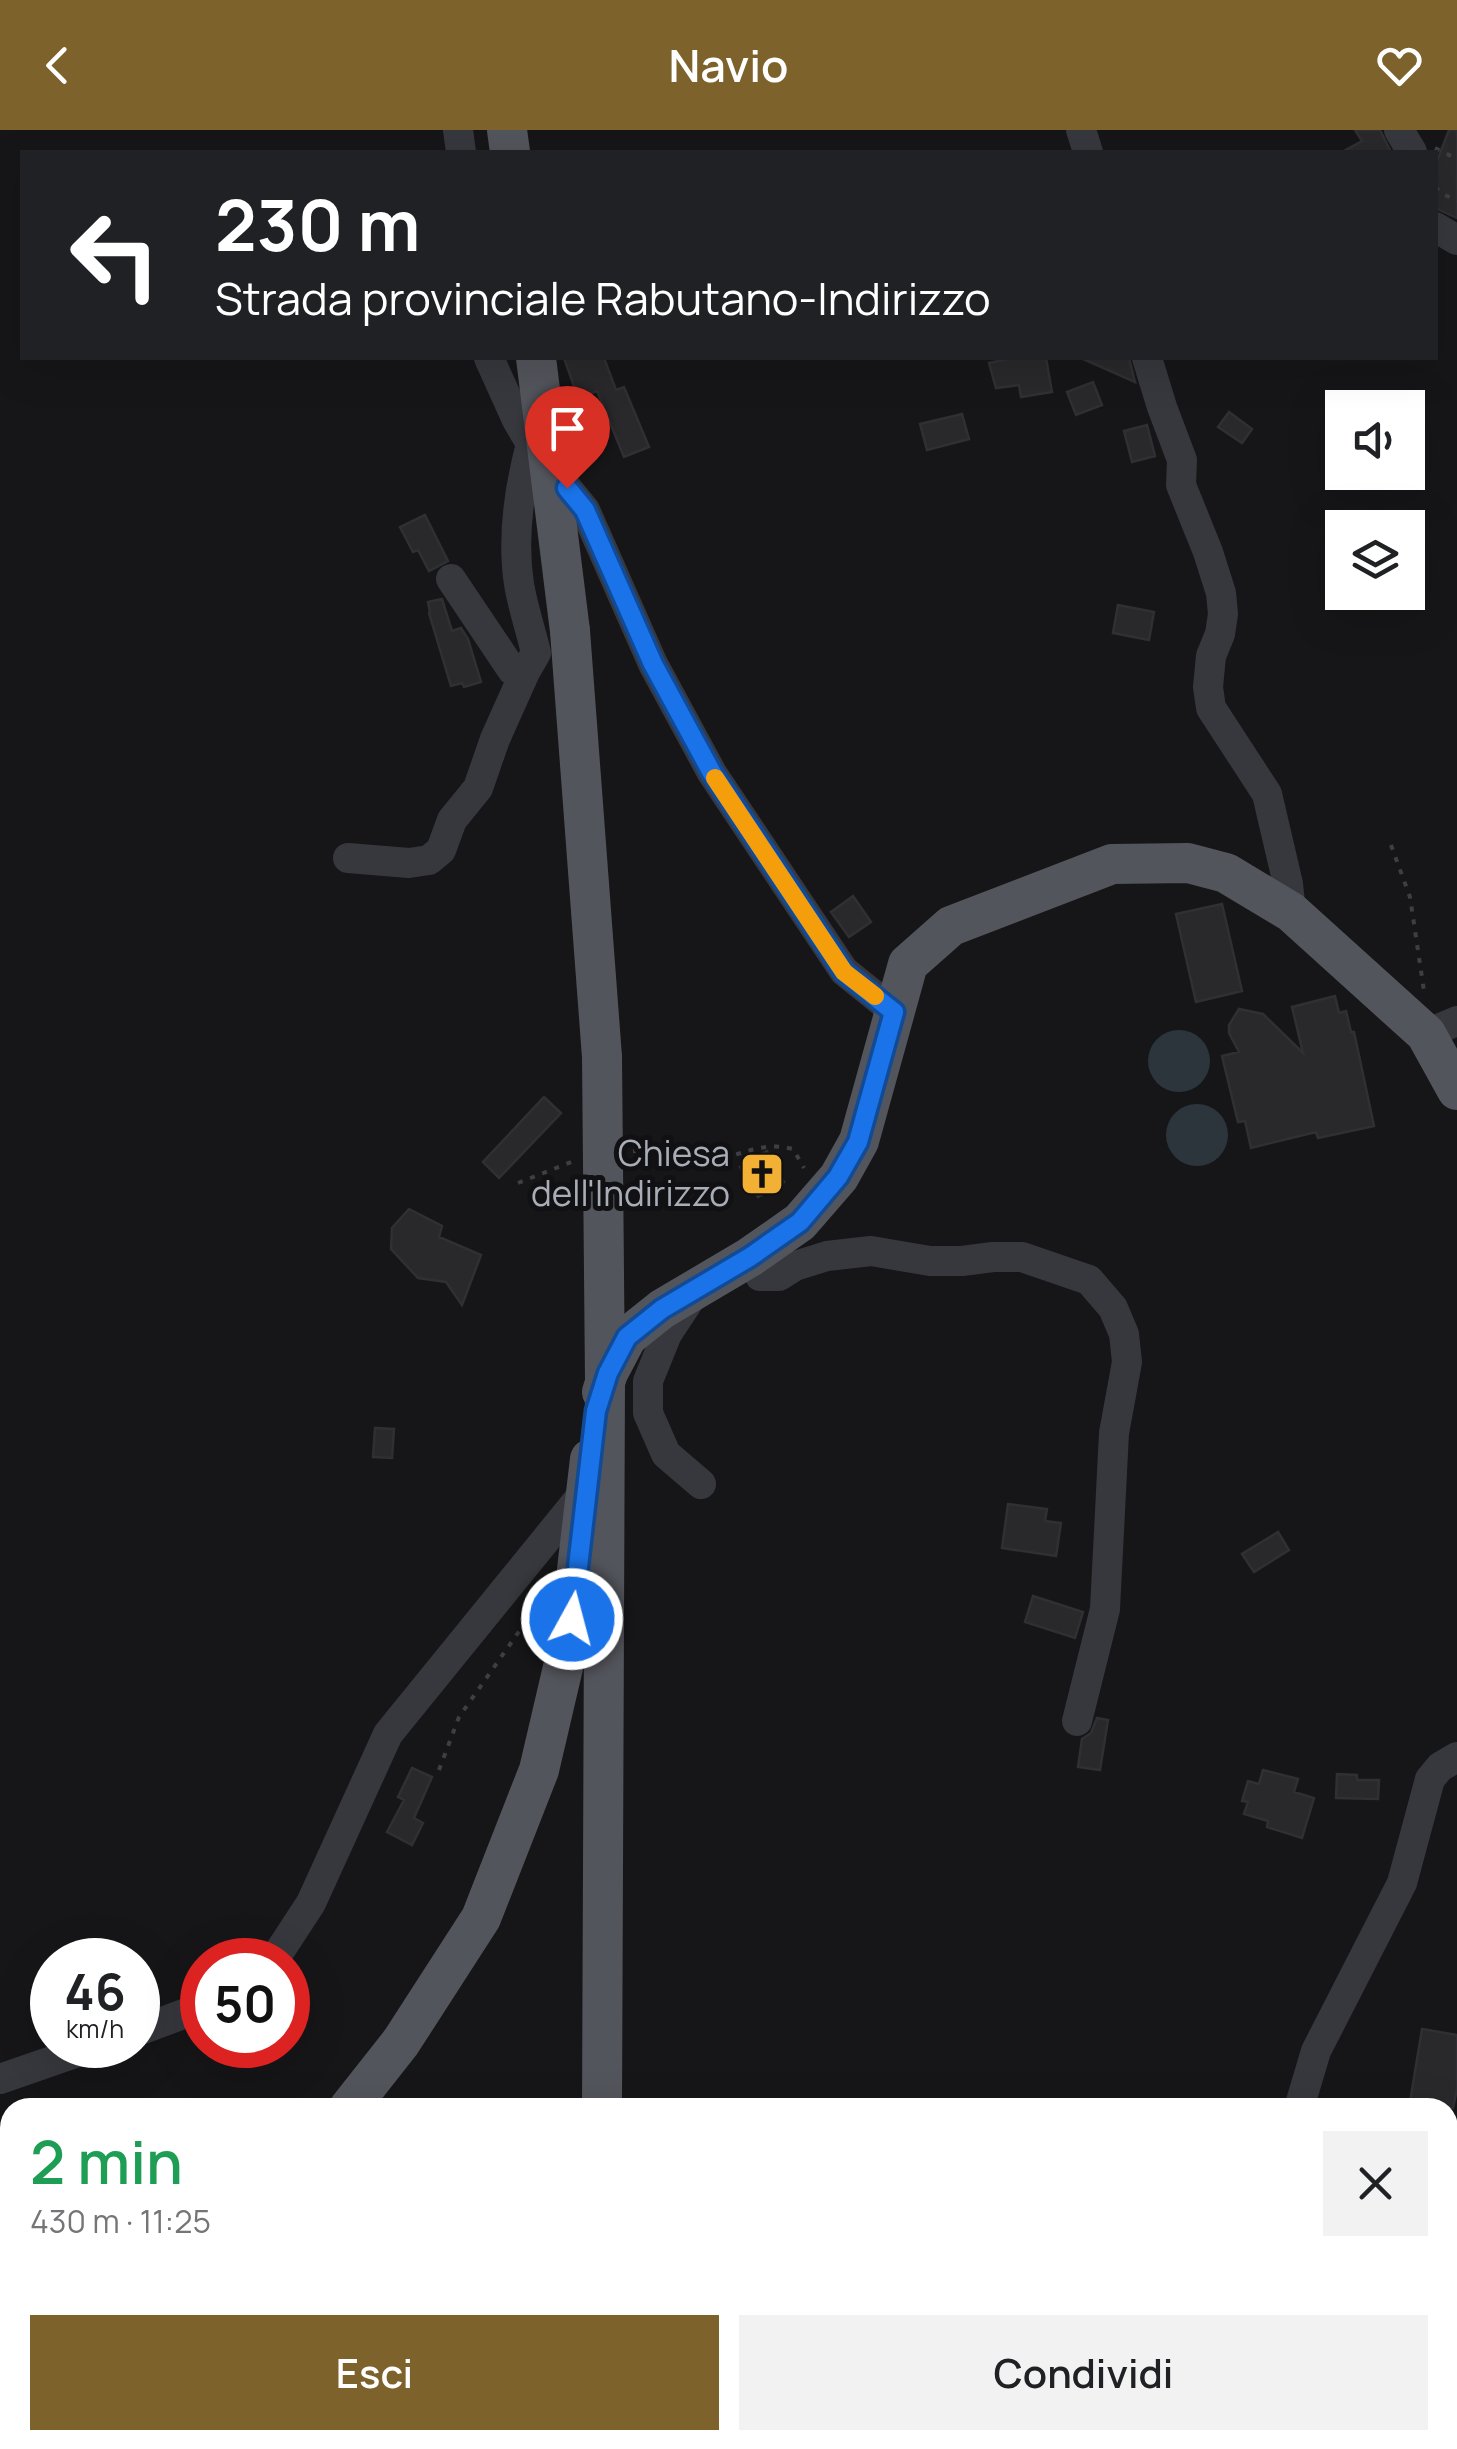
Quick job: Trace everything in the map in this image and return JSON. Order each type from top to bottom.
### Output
[{"type":"main road","points":[[536,360],[570,630],[602,1057],[602,2098]]},
{"type":"main road","points":[[357,2098],[401,2042],[481,1918],[538,1770],[568,1646],[596,1411],[608,1373],[627,1337],[662,1309],[800,1222],[838,1177],[858,1142],[908,964],[951,926],[1112,864],[1188,863],[1226,873],[1291,912],[1433,1026],[1457,1090]]},
{"type":"street","points":[[490,360],[531,444],[585,510],[653,664],[712,773],[844,972],[894,1012]]},
{"type":"street","points":[[1148,360],[1182,460],[1182,486],[1220,594],[1223,614],[1211,656],[1208,687],[1211,708],[1267,794],[1291,912]]},
{"type":"street","points":[[348,858],[409,863],[429,860],[441,850],[452,820],[478,788],[495,738],[536,654],[520,586],[516,542],[522,478],[531,444]]},
{"type":"street","points":[[451,578],[512,670],[525,672]]},
{"type":"street","points":[[750,1257],[760,1276],[778,1276],[827,1256],[871,1251],[930,1261],[1022,1257],[1089,1280],[1113,1308],[1124,1334],[1126,1362],[1114,1433],[1105,1610],[1076,1721]]},
{"type":"street","points":[[698,1287],[667,1334],[648,1381],[648,1413],[666,1454],[701,1484]]},
{"type":"street","points":[[288,1938],[311,1903],[388,1734],[587,1489]]},
{"type":"street","points":[[1302,2098],[1316,2051],[1402,1882],[1430,1780],[1440,1767],[1457,1756]]},
{"type":"street","points":[[0,2079],[32,2068]]},
{"type":"path","points":[[1391,845],[1410,896],[1433,1026]]},
{"type":"path","points":[[624,1150],[700,1160],[726,1158],[764,1145],[778,1146],[793,1150],[820,1199]]},
{"type":"path","points":[[518,1183],[589,1158]]},
{"type":"path","points":[[439,1770],[459,1717],[543,1601]]},
{"type":"shaded area","points":[[1179,1030],[1201,1039],[1210,1061],[1201,1083],[1179,1092],[1157,1083],[1148,1061],[1157,1039]]},
{"type":"shaded area","points":[[1197,1104],[1219,1113],[1228,1135],[1219,1157],[1197,1166],[1175,1157],[1166,1135],[1175,1113]]},
{"type":"building","points":[[1355,130],[1380,130],[1390,150],[1346,150],[1362,141]]},
{"type":"building","points":[[1449,130],[1457,130],[1457,218],[1438,209],[1438,158]]},
{"type":"building","points":[[565,360],[605,360],[616,390],[624,387],[649,447],[624,457],[597,391],[578,398]]},
{"type":"building","points":[[1046,360],[1052,392],[1021,397],[1019,385],[996,388],[989,363]]},
{"type":"building","points":[[1086,360],[1130,360],[1135,382]]},
{"type":"building","points":[[1093,382],[1102,405],[1076,415],[1067,392]]},
{"type":"building","points":[[1229,412],[1252,429],[1242,443],[1218,427]]},
{"type":"building","points":[[962,414],[969,439],[927,450],[920,424]]},
{"type":"building","points":[[1147,425],[1155,456],[1132,462],[1124,431]]},
{"type":"building","points":[[425,515],[448,561],[429,571],[400,527]]},
{"type":"building","points":[[442,599],[452,631],[461,628],[468,639],[481,682],[451,686],[429,613],[428,602]]},
{"type":"building","points":[[1118,605],[1154,612],[1149,640],[1113,633]]},
{"type":"building","points":[[853,896],[871,922],[849,937],[831,912]]},
{"type":"building","points":[[1222,904],[1242,991],[1196,1002],[1176,914]]},
{"type":"building","points":[[1335,996],[1339,1013],[1346,1011],[1354,1032],[1374,1126],[1318,1138],[1316,1132],[1251,1148],[1245,1121],[1238,1122],[1222,1056],[1239,1052],[1229,1025],[1239,1009],[1263,1014],[1303,1053],[1292,1007]]},
{"type":"building","points":[[544,1097],[561,1113],[499,1178],[483,1162]]},
{"type":"building","name":"Chiesa dell'Indirizzo","points":[[767,1151],[784,1182],[758,1197],[740,1167]]},
{"type":"building","points":[[409,1209],[442,1226],[439,1237],[481,1255],[462,1305],[446,1282],[418,1278],[391,1249],[392,1228]]},
{"type":"building","points":[[375,1428],[394,1429],[392,1458],[373,1457]]},
{"type":"building","points":[[1008,1504],[1047,1509],[1045,1521],[1061,1523],[1056,1556],[1002,1548]]},
{"type":"building","points":[[1278,1532],[1289,1550],[1254,1572],[1242,1554]]},
{"type":"building","points":[[1033,1596],[1083,1612],[1075,1638],[1025,1622]]},
{"type":"building","points":[[1097,1718],[1108,1720],[1100,1770],[1078,1767],[1082,1739],[1091,1733]]},
{"type":"building","points":[[412,1768],[432,1777],[414,1818],[423,1823],[412,1845],[387,1832],[404,1800],[398,1797]]},
{"type":"building","points":[[1263,1770],[1298,1779],[1294,1792],[1314,1798],[1302,1838],[1267,1827],[1268,1821],[1244,1814],[1248,1802],[1242,1801],[1248,1781],[1259,1784]]},
{"type":"building","points":[[1337,1774],[1357,1775],[1357,1780],[1379,1780],[1378,1799],[1336,1798]]},
{"type":"building","points":[[1422,2029],[1457,2035],[1455,2098],[1411,2098]]},
{"type":"slow traffic","points":[[715,778],[844,972],[875,996]]},
{"type":"place","name":"Chiesa dell'Indirizzo","points":[[762,1174]]},
{"type":"route","points":[[567,488],[585,510],[653,664],[712,773],[844,972],[894,1012],[858,1142],[838,1177],[800,1222],[662,1309],[627,1337],[608,1373],[596,1411],[572,1619]]}]
